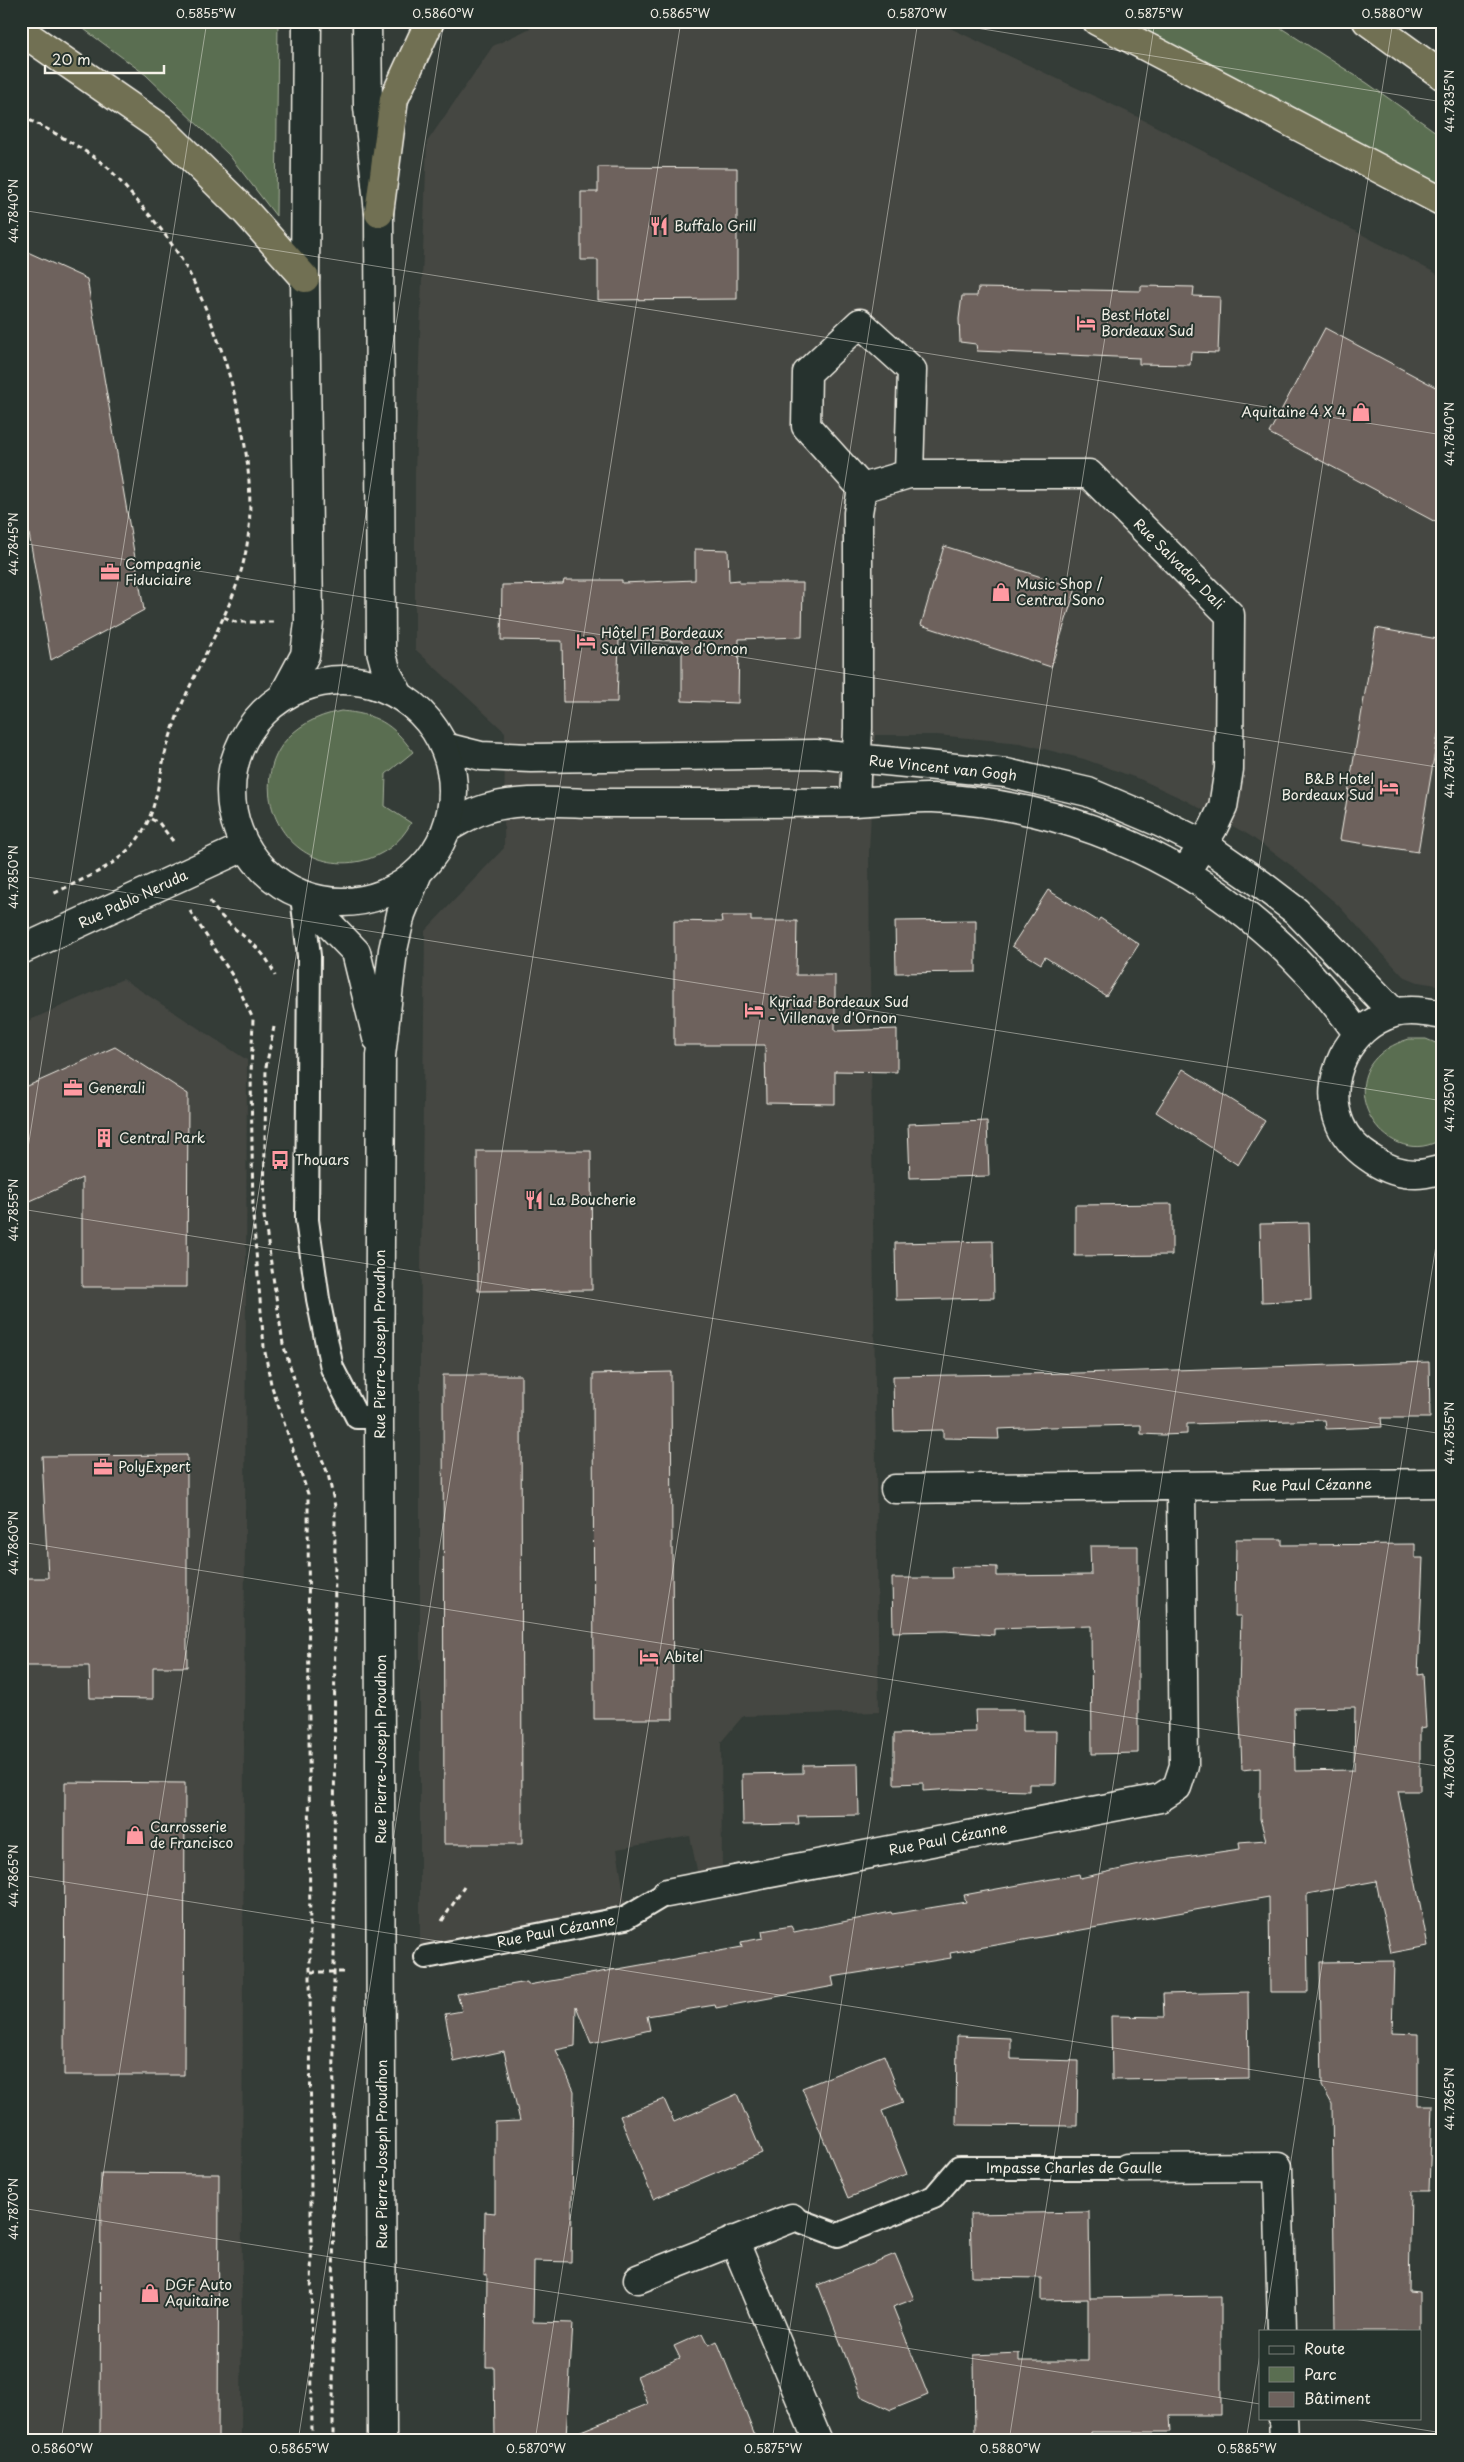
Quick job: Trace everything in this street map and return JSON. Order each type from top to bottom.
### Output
[{"type":"highway","points":[[379,213],[394,99],[430,21]]},
{"type":"highway","points":[[1097,21],[1443,202]]},
{"type":"highway","points":[[1367,21],[1443,76]]},
{"type":"highway","points":[[21,32],[161,128],[246,212],[305,278]]},
{"type":"street","points":[[284,696],[305,655],[309,622],[305,278],[307,21]]},
{"type":"street","points":[[367,21],[368,106],[379,213],[381,651],[387,673],[399,695]]},
{"type":"street","points":[[855,802],[858,718],[858,513],[862,488],[806,426],[807,372],[860,323],[912,370],[908,474]]},
{"type":"street","name":"Rue Salvador Dali","points":[[862,488],[908,474],[1089,474],[1230,615],[1229,769],[1223,807],[1185,872]]},
{"type":"street","points":[[341,679],[371,683],[399,695],[426,717],[445,747],[453,773],[454,791],[449,827],[436,853],[417,876],[391,892],[362,902],[332,903],[302,896],[269,876],[244,847],[232,814],[230,780],[239,747],[257,718],[284,696],[311,684],[341,679]]},
{"type":"street","name":"Rue Vincent van Gogh","points":[[445,747],[481,756],[531,758],[816,754],[1006,773],[1088,792],[1160,822],[1203,844],[1262,885],[1296,912],[1394,1013]]},
{"type":"street","points":[[449,827],[485,809],[533,802],[855,802],[932,798],[1004,807],[1081,825],[1185,872],[1240,909],[1274,937],[1325,990],[1358,1034]]},
{"type":"street","name":"Rue Pablo Neruda","points":[[21,950],[244,847]]},
{"type":"street","name":"Rue Pierre-Joseph Proudhon","points":[[382,2441],[379,1417],[382,1056],[393,950],[401,914],[417,876]]},
{"type":"street","name":"Rue Pierre-Joseph Proudhon","points":[[302,896],[356,952],[382,1056]]},
{"type":"street","points":[[1443,1015],[1419,1010],[1394,1013],[1374,1021],[1358,1034],[1340,1061],[1334,1093],[1340,1124],[1358,1150],[1385,1168],[1417,1174],[1443,1169]]},
{"type":"street","name":"Rue Paul Cézanne","points":[[895,1489],[1443,1483]]},
{"type":"street","name":"Rue Paul Cézanne","points":[[667,1893],[1160,1798],[1178,1786],[1184,1766],[1181,1487]]},
{"type":"street","name":"Impasse Charles de Gaulle","points":[[1127,2168],[1278,2167],[1282,2330]]},
{"type":"street","name":"Impasse Charles de Gaulle","points":[[638,2279],[792,2218]]},
{"type":"street","points":[[734,2240],[818,2441]]},
{"type":"street","points":[[1283,2420],[1284,2441]]},
{"type":"lane","points":[[302,896],[309,956],[307,1220],[318,1300],[332,1368],[357,1418],[379,1417]]},
{"type":"lane","name":"Rue Paul Cézanne","points":[[426,1956],[626,1918],[667,1893]]},
{"type":"lane","name":"Impasse Charles de Gaulle","points":[[792,2218],[838,2235],[934,2197],[959,2168],[1127,2168]]},
{"type":"path","points":[[21,116],[41,125],[106,166],[156,222],[189,273],[212,328],[231,383],[248,464],[247,545],[238,581],[224,616],[178,714],[162,766],[151,819],[138,839],[118,859],[50,896]]},
{"type":"path","points":[[151,819],[159,823],[182,876],[253,1019],[251,1074],[253,1216],[264,1347],[271,1384],[308,1494],[312,2441]]},
{"type":"path","points":[[182,876],[215,910],[256,945],[269,960],[275,976],[275,984]]},
{"type":"path","points":[[274,1025],[266,1067],[264,1216],[283,1344],[311,1432],[328,1474],[335,1506],[333,2441]]},
{"type":"shaded area","points":[[545,21],[935,21],[1130,113],[1443,277],[1443,986],[1418,982],[1403,976],[1338,905],[1296,869],[1249,835],[1185,800],[1142,780],[1084,759],[1020,743],[937,735],[875,735],[869,851],[879,1712],[743,1716],[721,1742],[722,1871],[698,1875],[690,1836],[617,1849],[626,1907],[420,1948],[420,1356],[425,931],[504,848],[505,732],[415,649],[415,472],[427,142],[493,46]]},
{"type":"shaded area","points":[[123,979],[247,1060],[241,2441],[21,2441],[21,1024]]},
{"type":"green space","points":[[73,21],[278,21],[276,216],[229,155],[146,75]]},
{"type":"green space","points":[[1129,21],[1270,21],[1367,83],[1443,137],[1443,187]]},
{"type":"green space","points":[[341,711],[353,712],[382,722],[398,734],[413,752],[386,774],[385,806],[411,823],[402,837],[390,848],[377,856],[361,861],[327,861],[300,849],[281,828],[271,802],[270,773],[281,747],[304,725]]},
{"type":"green space","points":[[1409,1039],[1426,1039],[1443,1046],[1443,1138],[1421,1146],[1400,1143],[1382,1132],[1369,1114],[1363,1093],[1367,1072],[1381,1053]]},
{"type":"building","name":"Buffalo Grill","points":[[598,167],[737,168],[737,299],[598,300],[598,260],[581,260],[581,192],[598,192]]},
{"type":"building","points":[[21,249],[87,279],[144,610],[51,660],[21,488]]},
{"type":"building","name":"Best Hotel Bordeaux Sud","points":[[1141,286],[1194,287],[1193,296],[1220,297],[1218,353],[1191,352],[1190,365],[1139,364],[1139,358],[977,351],[976,344],[960,342],[959,319],[962,296],[977,296],[978,288],[1141,291]]},
{"type":"building","name":"Aquitaine 4 X 4","points":[[1325,328],[1443,391],[1443,526],[1269,433]]},
{"type":"building","points":[[944,546],[1076,588],[1051,667],[921,625]]},
{"type":"building","name":"Hôtel F1 Bordeaux Sud Villenave d'Ornon","points":[[695,549],[728,550],[729,581],[739,580],[739,583],[803,583],[802,637],[739,639],[738,703],[682,701],[682,641],[619,640],[617,702],[563,702],[562,641],[501,640],[502,585],[563,584],[564,580],[622,580],[622,583],[695,580]]},
{"type":"building","name":"B&B Hotel Bordeaux Sud","points":[[1376,628],[1443,640],[1443,735],[1438,734],[1418,852],[1340,840]]},
{"type":"building","points":[[1048,890],[1098,921],[1100,918],[1139,944],[1106,996],[1045,957],[1041,964],[1012,946]]},
{"type":"building","name":"Kyriad Bordeaux Sud - Villenave d'Ornon","points":[[721,916],[751,916],[751,921],[797,921],[796,975],[835,975],[835,1031],[897,1029],[897,1072],[835,1071],[835,1104],[766,1103],[765,1045],[674,1045],[674,921],[722,922]]},
{"type":"building","points":[[976,920],[976,972],[896,973],[895,921]]},
{"type":"building","name":"Central Park","points":[[115,1047],[188,1094],[187,1287],[82,1287],[82,1178],[21,1205],[21,1089]]},
{"type":"building","points":[[1183,1069],[1265,1121],[1238,1165],[1156,1112]]},
{"type":"building","points":[[987,1121],[989,1176],[910,1178],[908,1124]]},
{"type":"building","name":"La Boucherie","points":[[477,1151],[591,1151],[592,1290],[478,1291]]},
{"type":"building","points":[[1172,1204],[1172,1255],[1075,1256],[1075,1205]]},
{"type":"building","points":[[1309,1223],[1311,1300],[1262,1302],[1260,1224]]},
{"type":"building","points":[[993,1241],[994,1298],[896,1300],[895,1243]]},
{"type":"building","points":[[1429,1362],[1430,1418],[1381,1418],[1382,1427],[1326,1429],[1325,1420],[1187,1424],[1187,1434],[1163,1435],[1141,1434],[1141,1425],[1049,1427],[998,1429],[999,1439],[943,1438],[943,1430],[894,1431],[893,1376],[1078,1373]]},
{"type":"building","points":[[671,1372],[673,1719],[594,1719],[593,1374]]},
{"type":"building","points":[[443,1375],[521,1375],[522,1844],[444,1844]]},
{"type":"building","points":[[187,1455],[187,1667],[153,1667],[153,1699],[90,1698],[89,1666],[21,1666],[21,1578],[48,1578],[42,1456]]},
{"type":"building","points":[[1236,1539],[1282,1539],[1282,1545],[1415,1544],[1415,1558],[1423,1558],[1418,1675],[1423,1674],[1426,1727],[1420,1728],[1420,1791],[1398,1791],[1428,1946],[1391,1953],[1376,1881],[1307,1894],[1308,1992],[1270,1992],[1269,1897],[950,1953],[951,1958],[832,1977],[834,1986],[716,2008],[715,2005],[647,2016],[650,2030],[591,2043],[576,2006],[575,2046],[556,2050],[574,2091],[571,2262],[534,2261],[533,2322],[573,2323],[566,2437],[648,2404],[637,2376],[680,2358],[674,2346],[703,2333],[709,2345],[717,2341],[757,2441],[560,2441],[495,2438],[494,2367],[486,2367],[487,2274],[484,2275],[485,2212],[495,2213],[495,2122],[520,2121],[504,2051],[454,2062],[445,2014],[462,2011],[457,1994],[527,1982],[528,1985],[742,1947],[741,1942],[763,1938],[762,1931],[791,1926],[794,1932],[891,1912],[892,1914],[966,1902],[964,1895],[1079,1874],[1080,1878],[1158,1861],[1240,1849],[1239,1842],[1266,1840],[1260,1819],[1260,1768],[1242,1770],[1239,1690],[1241,1616],[1235,1616]],"holes":[[[1355,1707],[1354,1770],[1295,1771],[1294,1708]]]},
{"type":"building","points":[[1090,1546],[1138,1546],[1138,1753],[1092,1754],[1091,1626],[994,1629],[994,1635],[946,1631],[893,1632],[892,1578],[952,1578],[951,1567],[974,1566],[997,1567],[997,1576],[1091,1575]]},
{"type":"building","points":[[975,1710],[1023,1710],[1023,1731],[1057,1731],[1056,1784],[1029,1784],[1029,1791],[953,1789],[923,1791],[923,1783],[894,1784],[894,1734],[976,1732]]},
{"type":"building","points":[[858,1764],[859,1815],[798,1816],[799,1824],[743,1825],[742,1774],[803,1773],[803,1765]]},
{"type":"building","points":[[65,1782],[185,1783],[184,2075],[64,2075]]},
{"type":"building","points":[[1394,1961],[1392,2033],[1418,2034],[1418,2105],[1432,2105],[1429,2191],[1411,2191],[1409,2291],[1419,2292],[1419,2330],[1335,2330],[1332,2104],[1322,2086],[1320,1962]]},
{"type":"building","points":[[1248,1992],[1249,2078],[1112,2080],[1111,2016],[1164,2017],[1163,1994]]},
{"type":"building","points":[[957,2036],[1011,2038],[1011,2059],[1078,2061],[1077,2126],[956,2125]]},
{"type":"building","points":[[884,2055],[903,2103],[882,2111],[907,2174],[848,2198],[802,2088]]},
{"type":"building","points":[[737,2094],[762,2153],[653,2199],[620,2116],[664,2099],[674,2122]]},
{"type":"building","points":[[101,2173],[219,2174],[218,2441],[100,2441]]},
{"type":"building","points":[[1089,2212],[1090,2298],[1221,2296],[1221,2415],[1170,2415],[1171,2432],[1091,2432],[1091,2438],[975,2439],[974,2355],[1019,2353],[1019,2361],[1088,2361],[1088,2299],[1041,2300],[1041,2278],[972,2277],[970,2214]]},
{"type":"building","points":[[895,2254],[914,2299],[893,2307],[928,2395],[891,2410],[861,2396],[818,2285]]},
{"type":"place","name":"Buffalo Grill","points":[[659,226]]},
{"type":"place","name":"Best Hotel Bordeaux Sud","points":[[1086,323]]},
{"type":"place","name":"Aquitaine 4 X 4","points":[[1361,412]]},
{"type":"place","name":"Compagnie Fiduciaire","points":[[110,572]]},
{"type":"place","name":"Music Shop / Central Sono","points":[[1001,592]]},
{"type":"place","name":"Hôtel F1 Bordeaux Sud Villenave d'Ornon","points":[[586,641]]},
{"type":"place","name":"B&B Hotel Bordeaux Sud","points":[[1389,787]]},
{"type":"place","name":"Kyriad Bordeaux Sud - Villenave d'Ornon","points":[[754,1010]]},
{"type":"place","name":"Generali","points":[[73,1088]]},
{"type":"place","name":"Central Park","points":[[104,1138]]},
{"type":"place","name":"Thouars","points":[[280,1160]]},
{"type":"place","name":"La Boucherie","points":[[534,1200]]},
{"type":"place","name":"PolyExpert","points":[[103,1467]]},
{"type":"place","name":"Abitel","points":[[649,1657]]},
{"type":"place","name":"Carrosserie de Francisco","points":[[135,1835]]},
{"type":"place","name":"DGF Auto Aquitaine","points":[[150,2293]]}]
